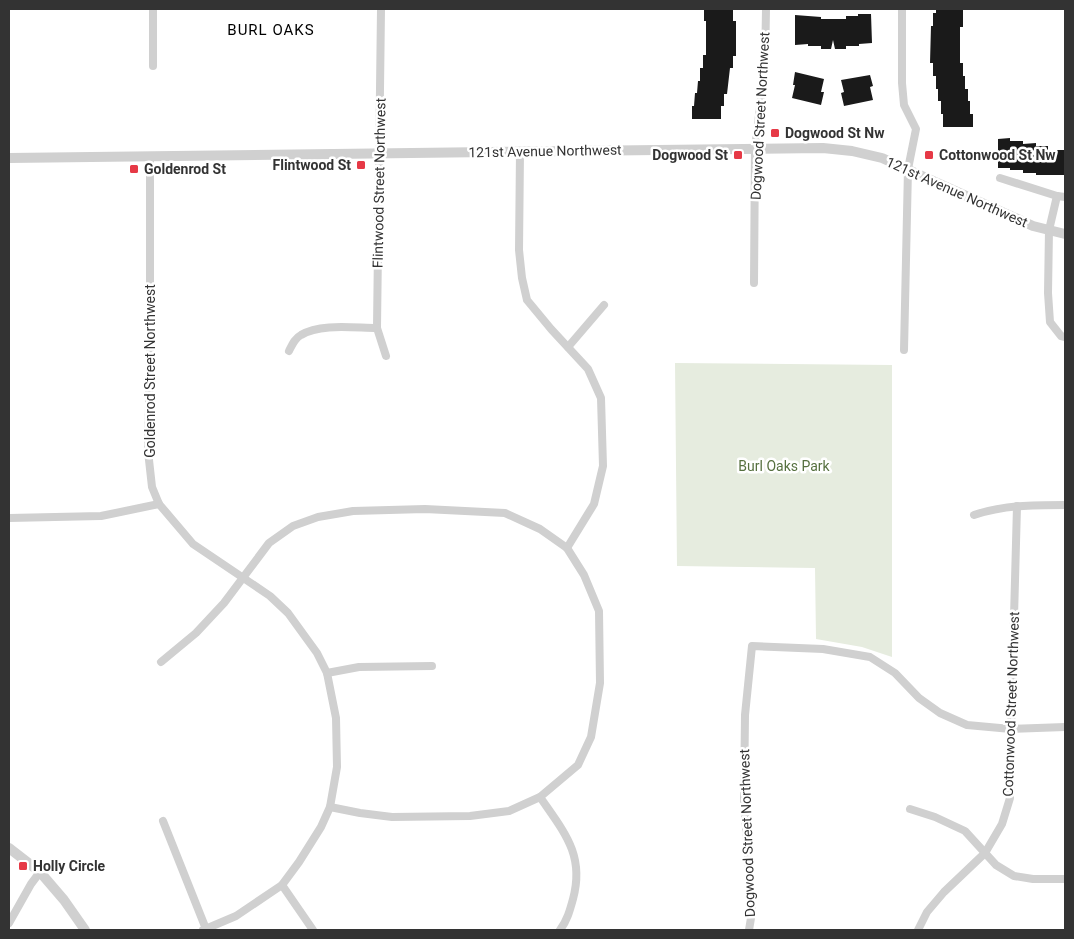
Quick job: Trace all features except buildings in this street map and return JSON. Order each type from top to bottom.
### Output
[{"type":"street","points":[[153,9],[153,66]]},
{"type":"street","name":"Flintwood Street Northwest","points":[[381,9],[376,328],[386,356]]},
{"type":"street","name":"Dogwood Street Northwest","points":[[754,283],[755,148],[765,66],[766,9]]},
{"type":"street","points":[[902,9],[902,83],[904,105],[916,129],[908,169],[904,350]]},
{"type":"street","name":"121st Avenue Northwest","points":[[9,158],[823,148],[852,151],[882,158],[1033,226],[1065,234]]},
{"type":"street","points":[[520,152],[519,250],[527,300],[588,369],[601,398],[603,466],[594,504],[567,548]]},
{"type":"street","name":"Goldenrod Street Northwest","points":[[150,156],[148,450],[152,487],[159,504],[192,544],[270,596],[288,613],[317,653],[327,673],[336,718],[337,767],[330,807],[322,826],[282,885],[236,916],[205,930]]},
{"type":"street","points":[[1000,178],[1065,197]]},
{"type":"street","points":[[1057,196],[1049,230],[1048,293],[1050,322],[1061,336],[1065,338]]},
{"type":"street","points":[[568,347],[604,305]]},
{"type":"street","points":[[289,351],[300,336],[312,330],[376,328]]},
{"type":"street","points":[[9,518],[101,516],[159,504]]},
{"type":"street","points":[[974,515],[992,509],[1017,506],[1065,505]]},
{"type":"street","name":"Cottonwood Street Northwest","points":[[918,930],[927,912],[944,892],[985,853],[1002,824],[1010,798],[1010,729],[1017,506]]},
{"type":"street","points":[[161,662],[196,633],[224,603],[268,543],[293,526],[318,517],[353,512],[425,509],[505,513],[540,529],[567,548],[584,574],[599,611],[600,683],[591,737],[578,765],[540,798],[509,811],[470,816],[392,817],[330,807]]},
{"type":"street","name":"Dogwood Street Northwest","points":[[749,930],[752,912],[744,800],[745,714],[752,646],[824,648],[870,657],[895,673],[919,698],[940,713],[967,725],[1010,729]]},
{"type":"street","points":[[327,673],[359,667],[432,666]]},
{"type":"street","points":[[1010,729],[1065,727]]},
{"type":"street","points":[[540,798],[573,850],[577,867],[577,886],[573,902],[567,922],[560,930]]},
{"type":"street","points":[[910,809],[935,817],[964,831],[996,865],[1014,876],[1065,879]]},
{"type":"street","points":[[162,821],[205,930]]},
{"type":"street","points":[[9,848],[40,872],[64,900],[85,930]]},
{"type":"street","points":[[9,923],[40,872]]},
{"type":"street","points":[[282,885],[313,930]]},
{"type":"green space","name":"Burl Oaks Park","points":[[675,363],[892,365],[892,657],[862,647],[816,639],[815,568],[677,566]]},
{"type":"place","name":"Dogwood St Nw","points":[[775,133]]},
{"type":"place","name":"Dogwood St","points":[[738,155]]},
{"type":"place","name":"Cottonwood St Nw","points":[[929,155]]},
{"type":"place","name":"Flintwood St","points":[[361,165]]},
{"type":"place","name":"Goldenrod St","points":[[134,169]]},
{"type":"place","name":"Holly Circle","points":[[23,866]]},
{"type":"district","name":"BURL OAKS","points":[[271,30]]}]
